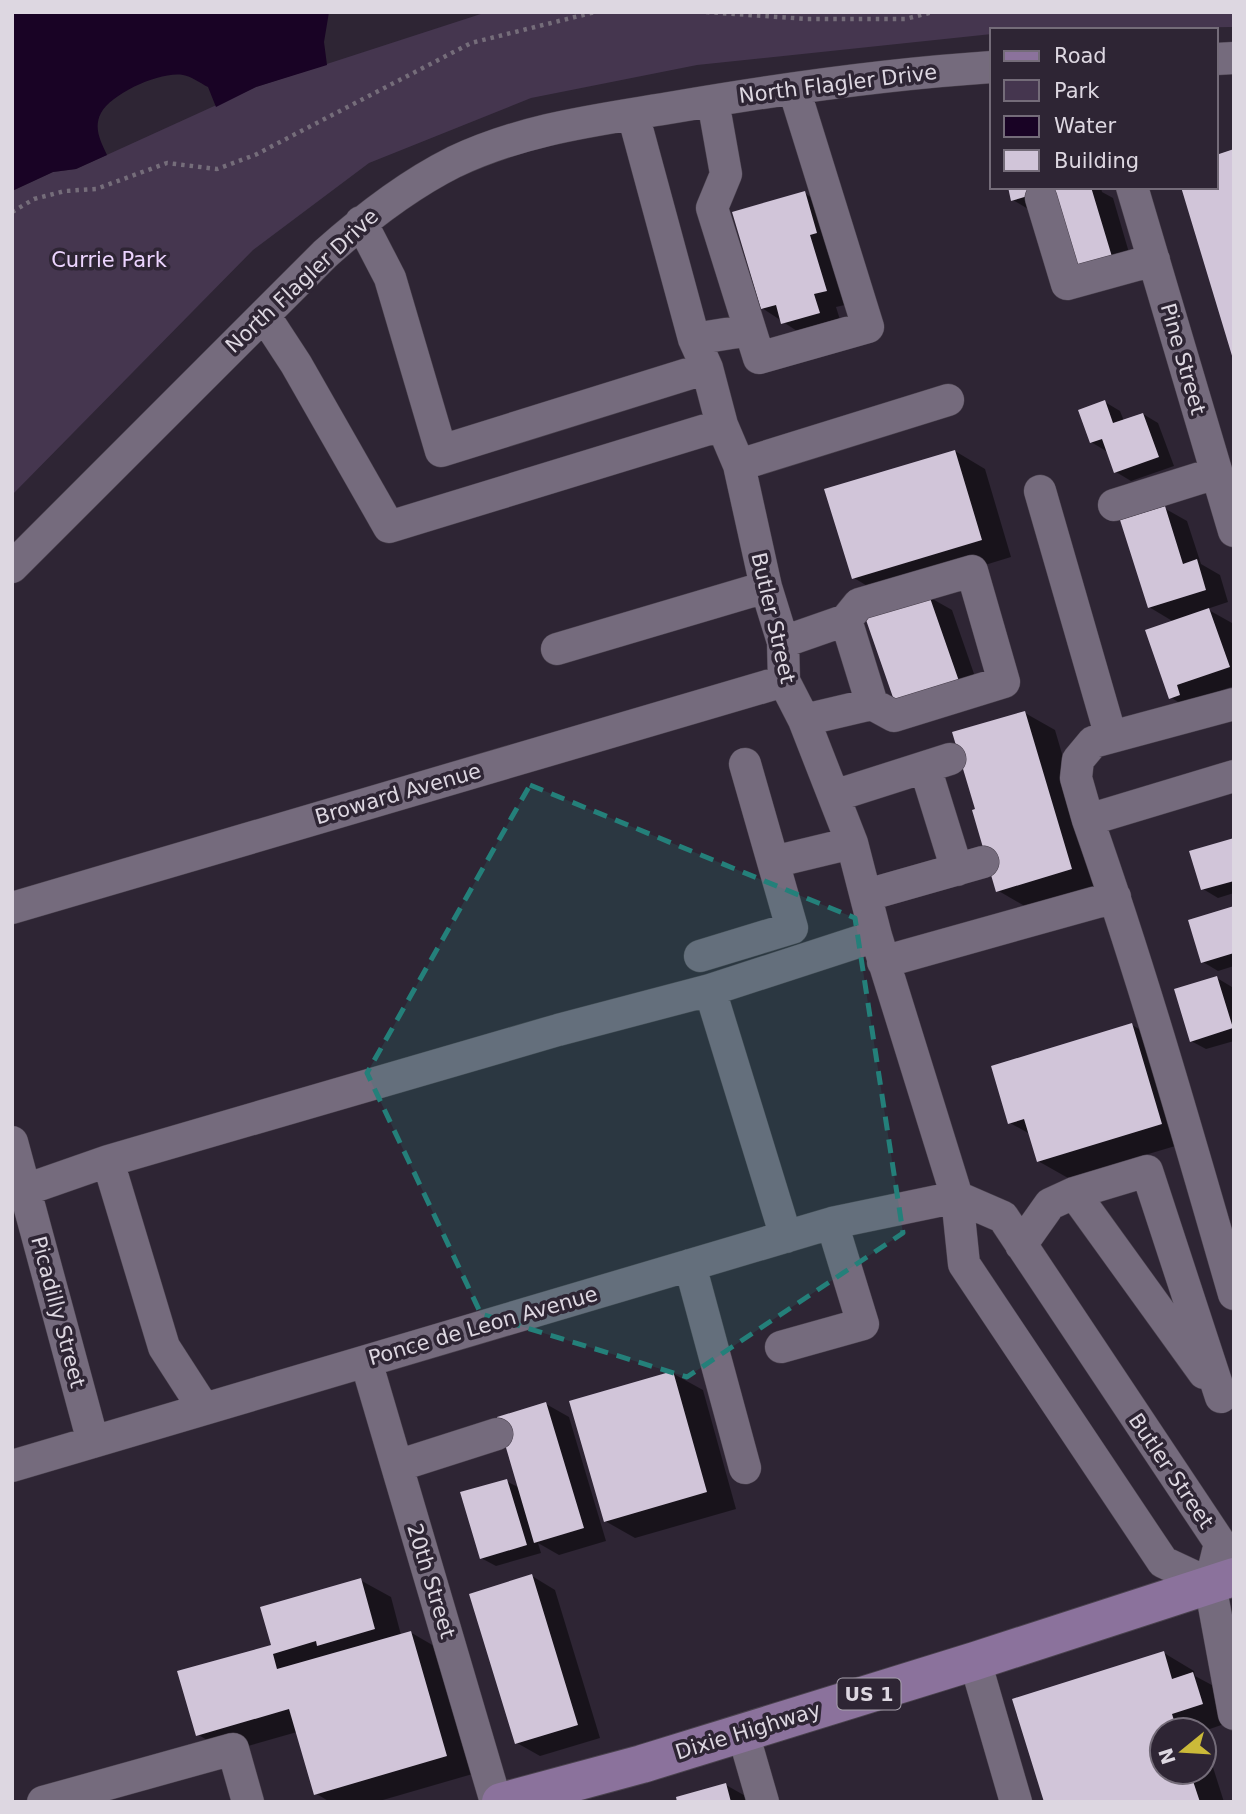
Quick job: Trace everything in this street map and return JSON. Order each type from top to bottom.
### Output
[{"type":"main road","name":"Dixie Highway","points":[[499,1802],[642,1764],[743,1733],[1222,1580]]},
{"type":"street","name":"North Flagler Drive","points":[[12,567],[361,222],[396,195],[453,163],[493,146],[556,126],[794,89],[920,72],[990,66]]},
{"type":"street","points":[[713,101],[726,174],[712,208],[759,358],[868,327],[794,89]]},
{"type":"street","name":"Butler Street","points":[[633,114],[694,340],[707,368],[722,425],[739,465],[766,587],[783,642],[784,681],[804,720],[852,843],[879,949],[957,1197],[964,1264],[1163,1562],[1222,1580],[1220,1543],[1003,1217],[957,1197]]},
{"type":"street","name":"Pine Street","points":[[1133,189],[1233,528]]},
{"type":"street","points":[[1041,198],[1067,285],[1154,260]]},
{"type":"street","points":[[361,222],[390,278],[441,451],[707,368]]},
{"type":"street","points":[[264,315],[296,364],[389,527],[722,425]]},
{"type":"street","points":[[694,340],[750,330]]},
{"type":"street","points":[[739,465],[948,400]]},
{"type":"street","points":[[1114,505],[1216,473]]},
{"type":"street","points":[[1040,491],[1111,737]]},
{"type":"street","points":[[783,642],[846,620],[859,604],[972,570],[1004,682],[894,716],[872,704],[804,720]]},
{"type":"street","points":[[557,649],[766,587]]},
{"type":"street","points":[[846,620],[872,704]]},
{"type":"street","name":"Broward Avenue","points":[[12,908],[784,681]]},
{"type":"street","points":[[1234,704],[1093,742],[1079,760],[1076,778],[1185,1124],[1234,1294]]},
{"type":"street","points":[[834,796],[937,763],[970,866],[867,895]]},
{"type":"street","points":[[701,956],[792,928],[745,764]]},
{"type":"street","points":[[1088,820],[1234,776]]},
{"type":"street","points":[[773,862],[852,843]]},
{"type":"street","points":[[25,1190],[108,1161],[558,1030],[879,949],[1115,897]]},
{"type":"street","points":[[710,990],[786,1237]]},
{"type":"street","name":"Picadilly Street","points":[[12,1142],[93,1442]]},
{"type":"street","points":[[108,1161],[164,1347],[204,1409]]},
{"type":"street","points":[[1021,1245],[1050,1204],[1074,1193],[1147,1171],[1221,1397],[1074,1193]]},
{"type":"street","name":"Ponce de Leon Avenue","points":[[12,1466],[832,1223],[957,1197]]},
{"type":"street","points":[[781,1348],[863,1324],[832,1223]]},
{"type":"street","points":[[690,1265],[745,1468]]},
{"type":"street","name":"20th Street","points":[[366,1361],[499,1802]]},
{"type":"street","points":[[397,1466],[497,1434]]},
{"type":"street","points":[[1222,1580],[1234,1714]]},
{"type":"street","points":[[975,1661],[1016,1802]]},
{"type":"street","points":[[743,1733],[763,1802]]},
{"type":"street","points":[[43,1802],[233,1749],[248,1802]]},
{"type":"path","points":[[12,212],[34,199],[65,191],[96,189],[167,163],[217,169],[255,155],[471,43],[595,12]]},
{"type":"path","points":[[706,12],[807,19],[905,19],[933,12]]},
{"type":"highlighted area","points":[[530,785],[855,918],[903,1233],[687,1377],[481,1314],[367,1073]]},
{"type":"green space","name":"Currie Park","points":[[487,12],[1234,12],[1234,27],[990,28],[990,34],[697,65],[531,98],[369,163],[253,250],[12,495],[12,191],[53,172],[76,169],[256,87]]},
{"type":"water","points":[[12,12],[329,12],[324,42],[327,65],[256,87],[216,107],[208,87],[189,77],[174,75],[150,80],[115,98],[101,113],[98,129],[107,155],[76,169],[53,172],[12,191]]},
{"type":"building","points":[[1234,149],[1234,359],[1182,189],[1218,189],[1218,154]]},
{"type":"building","points":[[1008,189],[1092,189],[1113,260],[1072,273],[1048,190],[1011,201]]},
{"type":"building","points":[[805,191],[817,233],[810,235],[827,291],[814,294],[820,313],[781,324],[776,305],[761,309],[732,212]]},
{"type":"building","points":[[1105,400],[1113,423],[1143,413],[1159,457],[1114,473],[1102,439],[1090,443],[1078,410]]},
{"type":"building","points":[[955,450],[982,540],[852,579],[824,489]]},
{"type":"building","points":[[1165,506],[1183,564],[1197,559],[1206,590],[1148,608],[1120,520]]},
{"type":"building","points":[[929,595],[960,684],[896,706],[865,617]]},
{"type":"building","points":[[1209,608],[1230,667],[1177,685],[1180,695],[1169,699],[1145,630]]},
{"type":"building","points":[[1025,711],[1072,869],[996,892],[952,732]]},
{"type":"building","points":[[1234,838],[1234,881],[1201,890],[1189,851]]},
{"type":"building","points":[[1234,906],[1234,953],[1201,963],[1188,920]]},
{"type":"building","points":[[1217,976],[1233,1028],[1190,1042],[1174,989]]},
{"type":"building","points":[[1132,1023],[1162,1124],[1037,1162],[1024,1119],[1008,1124],[991,1066]]},
{"type":"building","points":[[673,1371],[707,1492],[604,1522],[569,1401]]},
{"type":"building","points":[[546,1402],[584,1528],[534,1543],[497,1417]]},
{"type":"building","points":[[507,1479],[527,1545],[480,1559],[460,1492]]},
{"type":"building","points":[[532,1574],[578,1725],[515,1744],[469,1594]]},
{"type":"building","points":[[361,1578],[375,1629],[317,1646],[316,1641],[273,1654],[277,1669],[411,1631],[447,1756],[314,1795],[289,1709],[196,1736],[177,1671],[271,1645],[260,1607]]},
{"type":"building","points":[[1164,1651],[1172,1679],[1193,1672],[1203,1704],[1173,1716],[1148,1716],[1148,1786],[1195,1786],[1200,1802],[1044,1802],[1012,1699]]},
{"type":"building","points":[[726,1783],[731,1802],[677,1802],[676,1797]]}]
